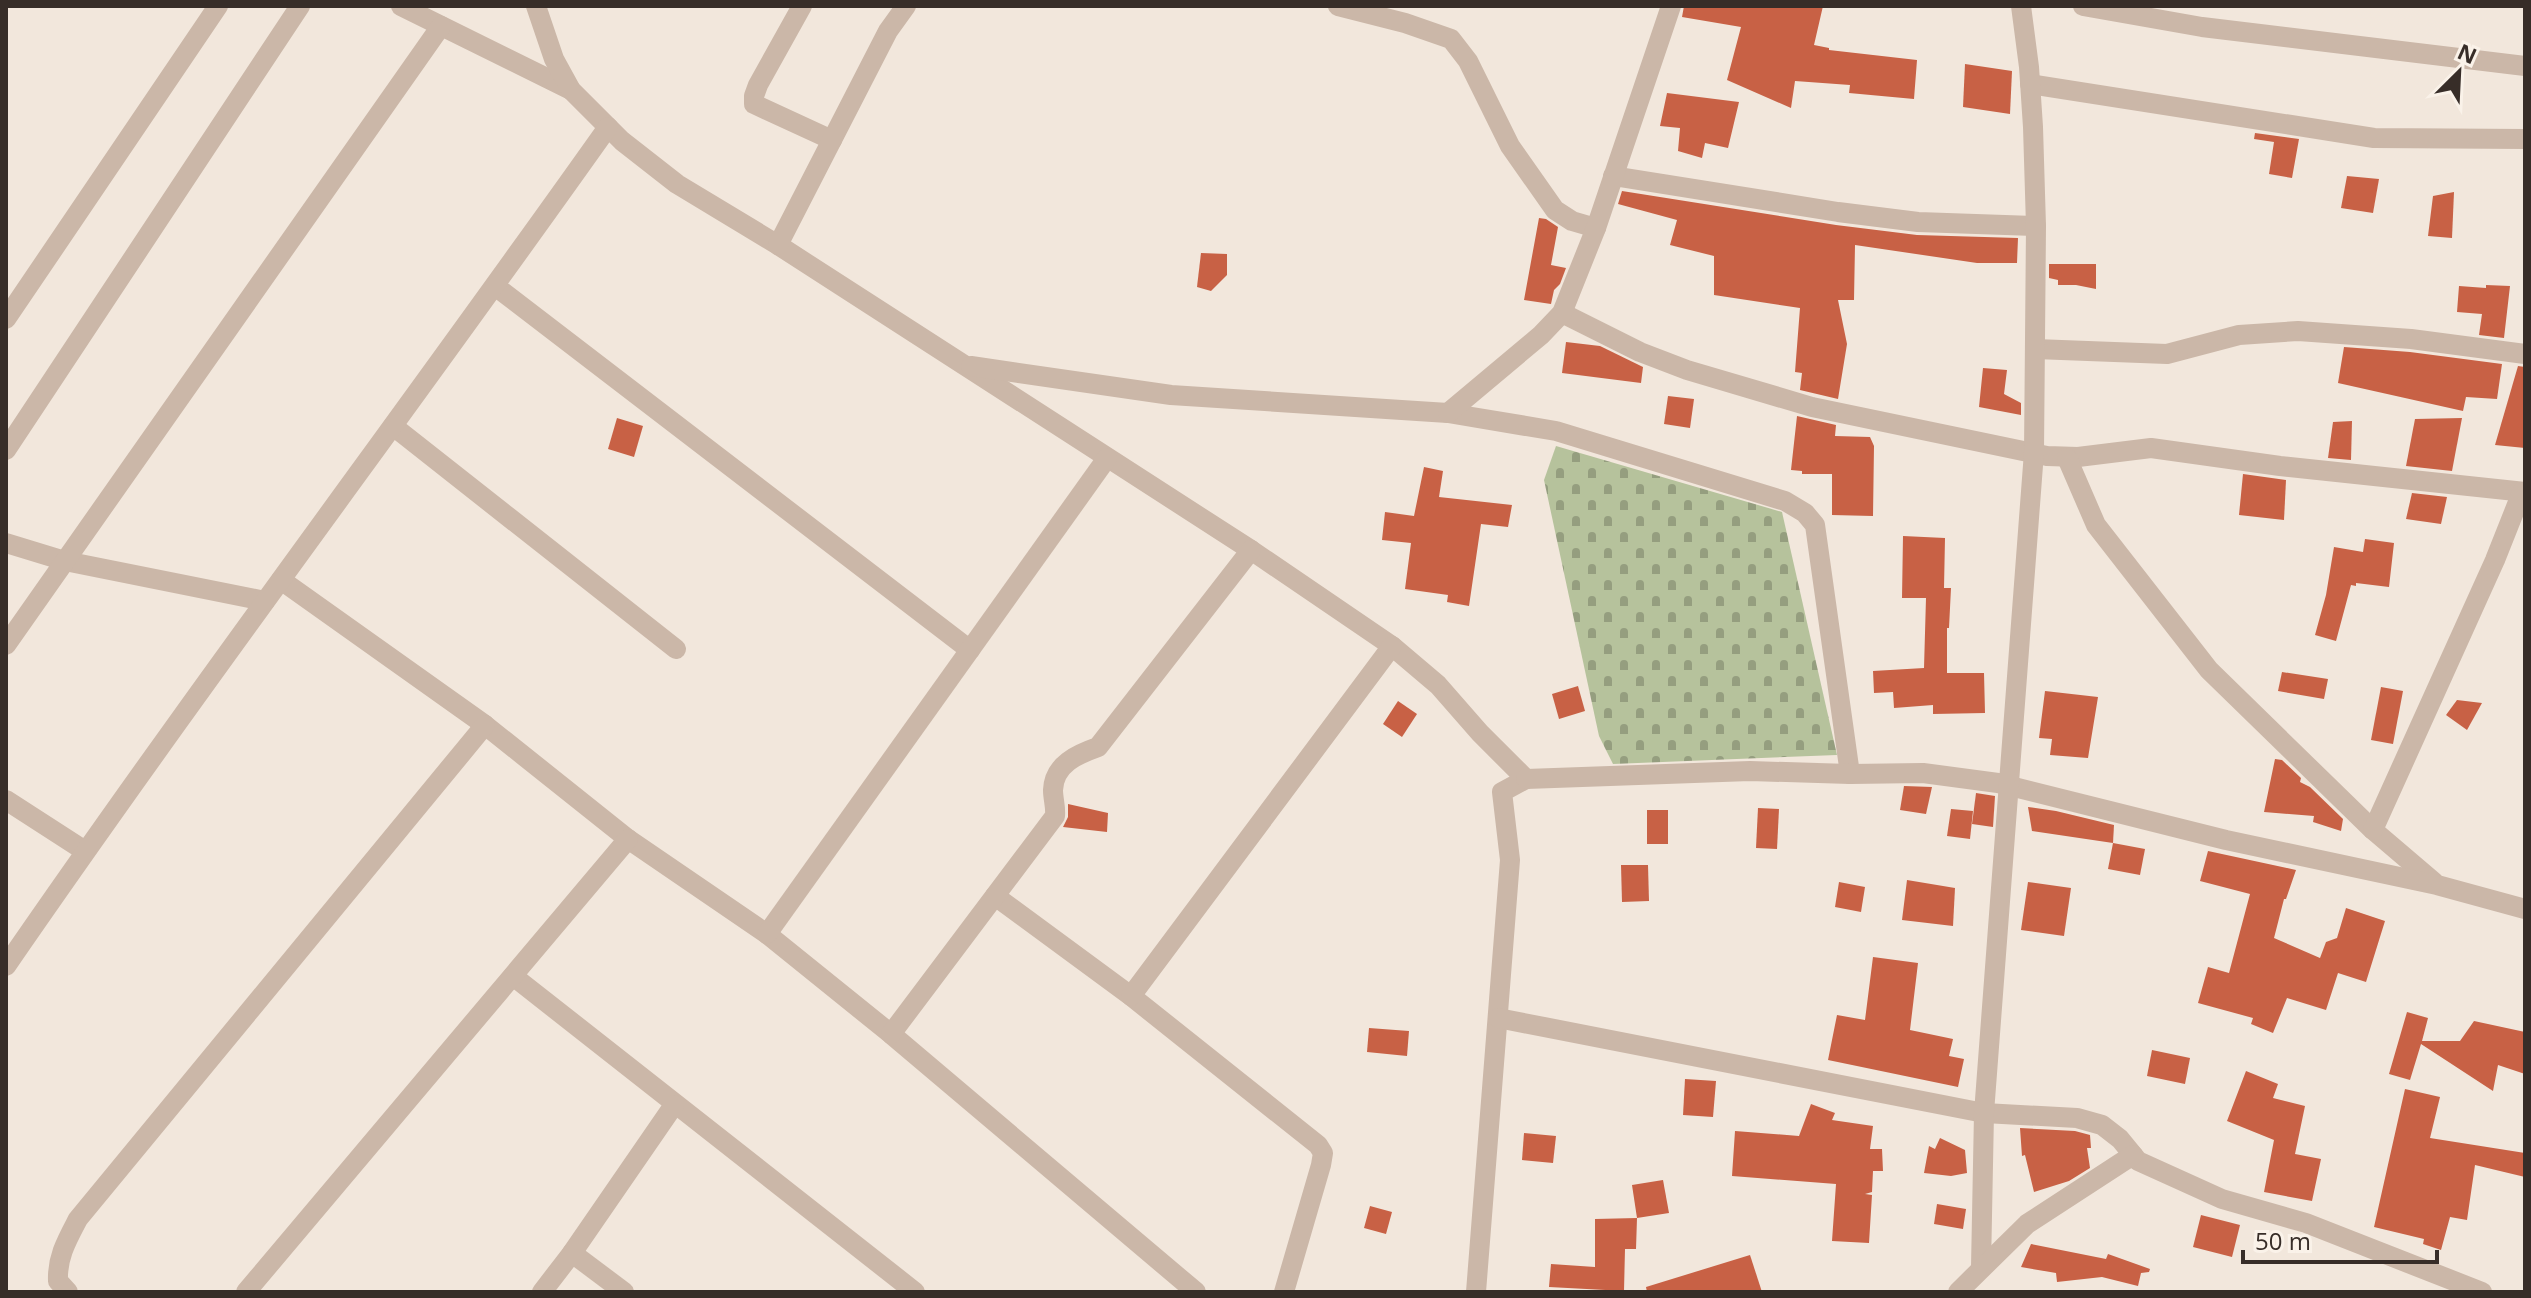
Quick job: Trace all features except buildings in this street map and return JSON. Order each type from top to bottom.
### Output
[{"type":"street","points":[[6,319],[218,6]]},
{"type":"street","points":[[6,450],[300,6]]},
{"type":"street","points":[[401,6],[571,90]]},
{"type":"street","points":[[536,6],[554,59],[571,90],[622,141],[677,184],[778,245],[1251,550],[1392,646],[1438,685],[1526,779]]},
{"type":"street","points":[[802,6],[758,85],[754,104],[832,140]]},
{"type":"street","points":[[778,245],[888,31],[906,6]]},
{"type":"street","points":[[1338,6],[1405,23],[1451,39],[1468,61],[1510,146],[1555,210],[1572,221],[1596,228]]},
{"type":"street","points":[[1448,413],[1541,335],[1562,313],[1596,228],[1671,6]]},
{"type":"street","points":[[1981,1267],[1984,1113],[2034,452],[2036,226],[2030,84],[2021,6]]},
{"type":"street","points":[[2083,6],[2202,27],[2525,66]]},
{"type":"street","points":[[2194,6],[2202,27]]},
{"type":"street","points":[[6,645],[441,26]]},
{"type":"street","points":[[2030,84],[2374,138],[2525,139]]},
{"type":"street","points":[[6,966],[85,851],[608,127]]},
{"type":"street","points":[[1613,176],[1918,222],[2036,226]]},
{"type":"street","points":[[495,286],[970,650]]},
{"type":"street","points":[[1562,313],[1651,357],[1784,399],[2047,456],[2067,458],[2151,448],[2280,466],[2524,492],[2373,830]]},
{"type":"street","points":[[2035,349],[2167,354],[2239,335],[2298,331],[2411,339],[2525,354]]},
{"type":"street","points":[[963,365],[1171,395],[1448,413],[1556,431],[1785,501],[1805,513],[1815,525],[1850,774]]},
{"type":"street","points":[[393,426],[676,649]]},
{"type":"street","points":[[767,934],[1107,458]]},
{"type":"street","points":[[2067,458],[2096,525],[2209,670],[2373,830],[2437,885]]},
{"type":"street","points":[[6,543],[65,561],[265,601]]},
{"type":"street","points":[[891,1034],[1055,816],[1053,789],[1060,769],[1074,755],[1098,747],[1251,550]]},
{"type":"street","points":[[281,580],[485,725],[628,839],[767,934],[891,1034],[1196,1292]]},
{"type":"street","points":[[1131,996],[1392,646]]},
{"type":"street","points":[[68,1292],[58,1281],[57,1265],[78,1219],[485,725]]},
{"type":"street","points":[[1476,1292],[1510,860],[1502,792],[1526,779],[1750,771],[1923,773],[2010,787],[2226,840],[2437,885],[2525,909]]},
{"type":"street","points":[[6,800],[85,851]]},
{"type":"street","points":[[246,1292],[628,839]]},
{"type":"street","points":[[995,896],[1131,996],[1318,1145],[1323,1153],[1284,1292]]},
{"type":"street","points":[[513,976],[915,1292]]},
{"type":"street","points":[[1498,1018],[1984,1113],[2077,1118],[2102,1125],[2120,1139],[2138,1161],[2222,1199],[2306,1223],[2482,1292]]},
{"type":"street","points":[[542,1292],[674,1105]]},
{"type":"street","points":[[1958,1292],[2027,1224],[2133,1155]]},
{"type":"street","points":[[572,1253],[624,1292]]},
{"type":"green space","points":[[1556,446],[1782,512],[1837,755],[1613,764],[1599,736],[1544,480]]}]
